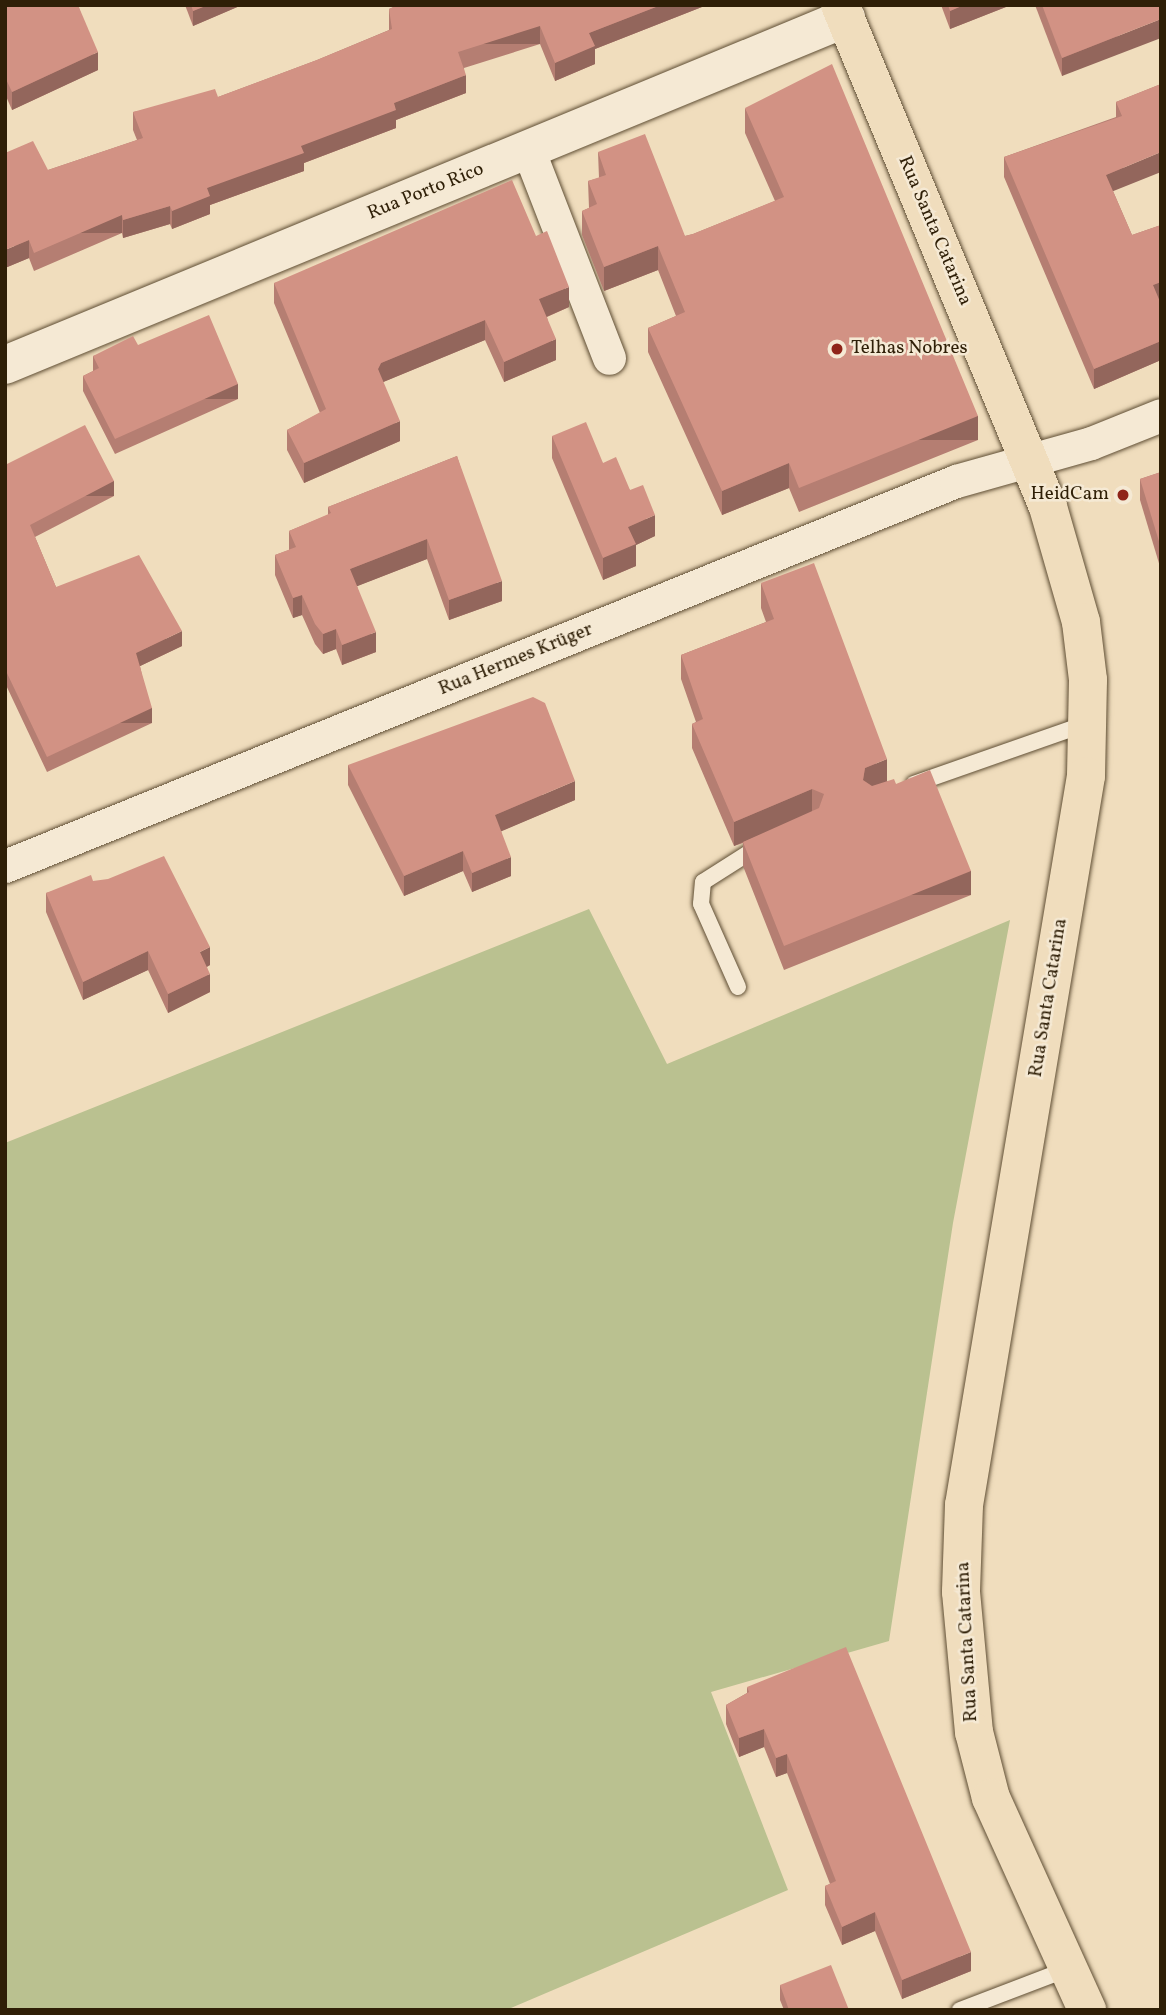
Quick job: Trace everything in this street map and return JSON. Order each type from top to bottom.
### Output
[{"type":"main road","name":"Rua Porto Rico","points":[[5,365],[528,149],[843,12]]},
{"type":"main road","name":"Rua Santa Catarina","points":[[843,12],[1029,460],[1081,622],[1090,722],[964,1505],[961,1592],[974,1732],[991,1798],[1065,1970],[1087,2010]]},
{"type":"street","points":[[528,149],[609,358]]},
{"type":"street","name":"Rua Hermes Krüger","points":[[5,866],[956,481],[1029,460],[1161,415]]},
{"type":"lane","points":[[897,791],[1090,722]]},
{"type":"lane","points":[[738,987],[701,904],[703,882],[723,863],[780,837]]},
{"type":"lane","points":[[960,2010],[1065,1970]]},
{"type":"green space","points":[[589,909],[667,1064],[1010,920],[953,1223],[889,1641],[711,1692],[788,1890],[506,2010],[5,2010],[5,1143]]},
{"type":"building","points":[[5,5],[78,5],[98,52],[12,92],[5,77]]},
{"type":"building","points":[[191,5],[208,5],[193,11]]},
{"type":"building","points":[[398,5],[661,5],[589,33],[595,46],[555,63],[540,26],[458,52],[466,75],[394,103],[396,110],[301,146],[304,153],[207,188],[210,196],[172,211],[170,206],[123,220],[122,215],[34,253],[29,240],[5,250],[5,153],[33,141],[48,170],[143,138],[133,112],[215,89],[218,97],[317,60],[392,29],[389,9]]},
{"type":"building","points":[[948,5],[964,5],[950,11]]},
{"type":"building","points":[[1042,5],[1161,5],[1161,19],[1062,58]]},
{"type":"building","points":[[832,64],[978,416],[799,488],[789,463],[722,491],[648,328],[685,312],[658,246],[604,267],[582,211],[597,204],[588,181],[606,175],[598,152],[645,134],[685,236],[784,197],[745,108]]},
{"type":"building","points":[[1161,84],[1161,152],[1106,175],[1132,235],[1161,225],[1161,282],[1153,285],[1161,304],[1161,341],[1094,369],[1004,157],[1122,116],[1116,102]]},
{"type":"building","points":[[512,180],[536,236],[547,231],[569,287],[539,299],[556,339],[504,362],[485,320],[381,363],[378,369],[400,421],[304,463],[287,430],[326,409],[274,283]]},
{"type":"building","points":[[209,315],[238,384],[115,439],[83,376],[99,368],[93,356],[133,336],[138,345]]},
{"type":"building","points":[[586,422],[603,463],[616,457],[630,490],[643,485],[655,515],[628,527],[636,544],[603,558],[552,436]]},
{"type":"building","points":[[85,425],[114,481],[30,525],[56,587],[139,555],[182,631],[136,653],[152,708],[47,757],[5,669],[5,465]]},
{"type":"building","points":[[457,456],[502,581],[449,600],[427,539],[350,569],[376,632],[342,645],[336,629],[323,634],[315,624],[302,595],[293,598],[275,555],[296,547],[289,531],[331,513],[328,507]]},
{"type":"building","points":[[1161,472],[1161,548],[1140,479]]},
{"type":"building","points":[[814,563],[887,759],[865,768],[863,780],[872,786],[894,779],[896,784],[930,770],[971,871],[784,946],[743,842],[819,808],[824,794],[812,789],[734,822],[692,724],[703,719],[681,655],[774,619],[761,583]]},
{"type":"building","points":[[533,697],[545,703],[575,781],[495,815],[511,857],[472,873],[463,851],[404,876],[348,765]]},
{"type":"building","points":[[164,856],[210,947],[200,952],[210,974],[168,994],[148,951],[83,982],[46,893],[91,875],[93,881],[108,879]]},
{"type":"building","points":[[846,1647],[971,1952],[902,1980],[875,1912],[842,1927],[825,1886],[836,1881],[787,1754],[776,1758],[764,1729],[739,1738],[726,1705],[749,1692],[747,1687]]},
{"type":"building","points":[[831,1965],[849,2010],[789,2010],[780,1985]]},
{"type":"place","name":"Telhas Nobres","points":[[837,349]]},
{"type":"place","name":"HeidCam","points":[[1123,495]]}]
